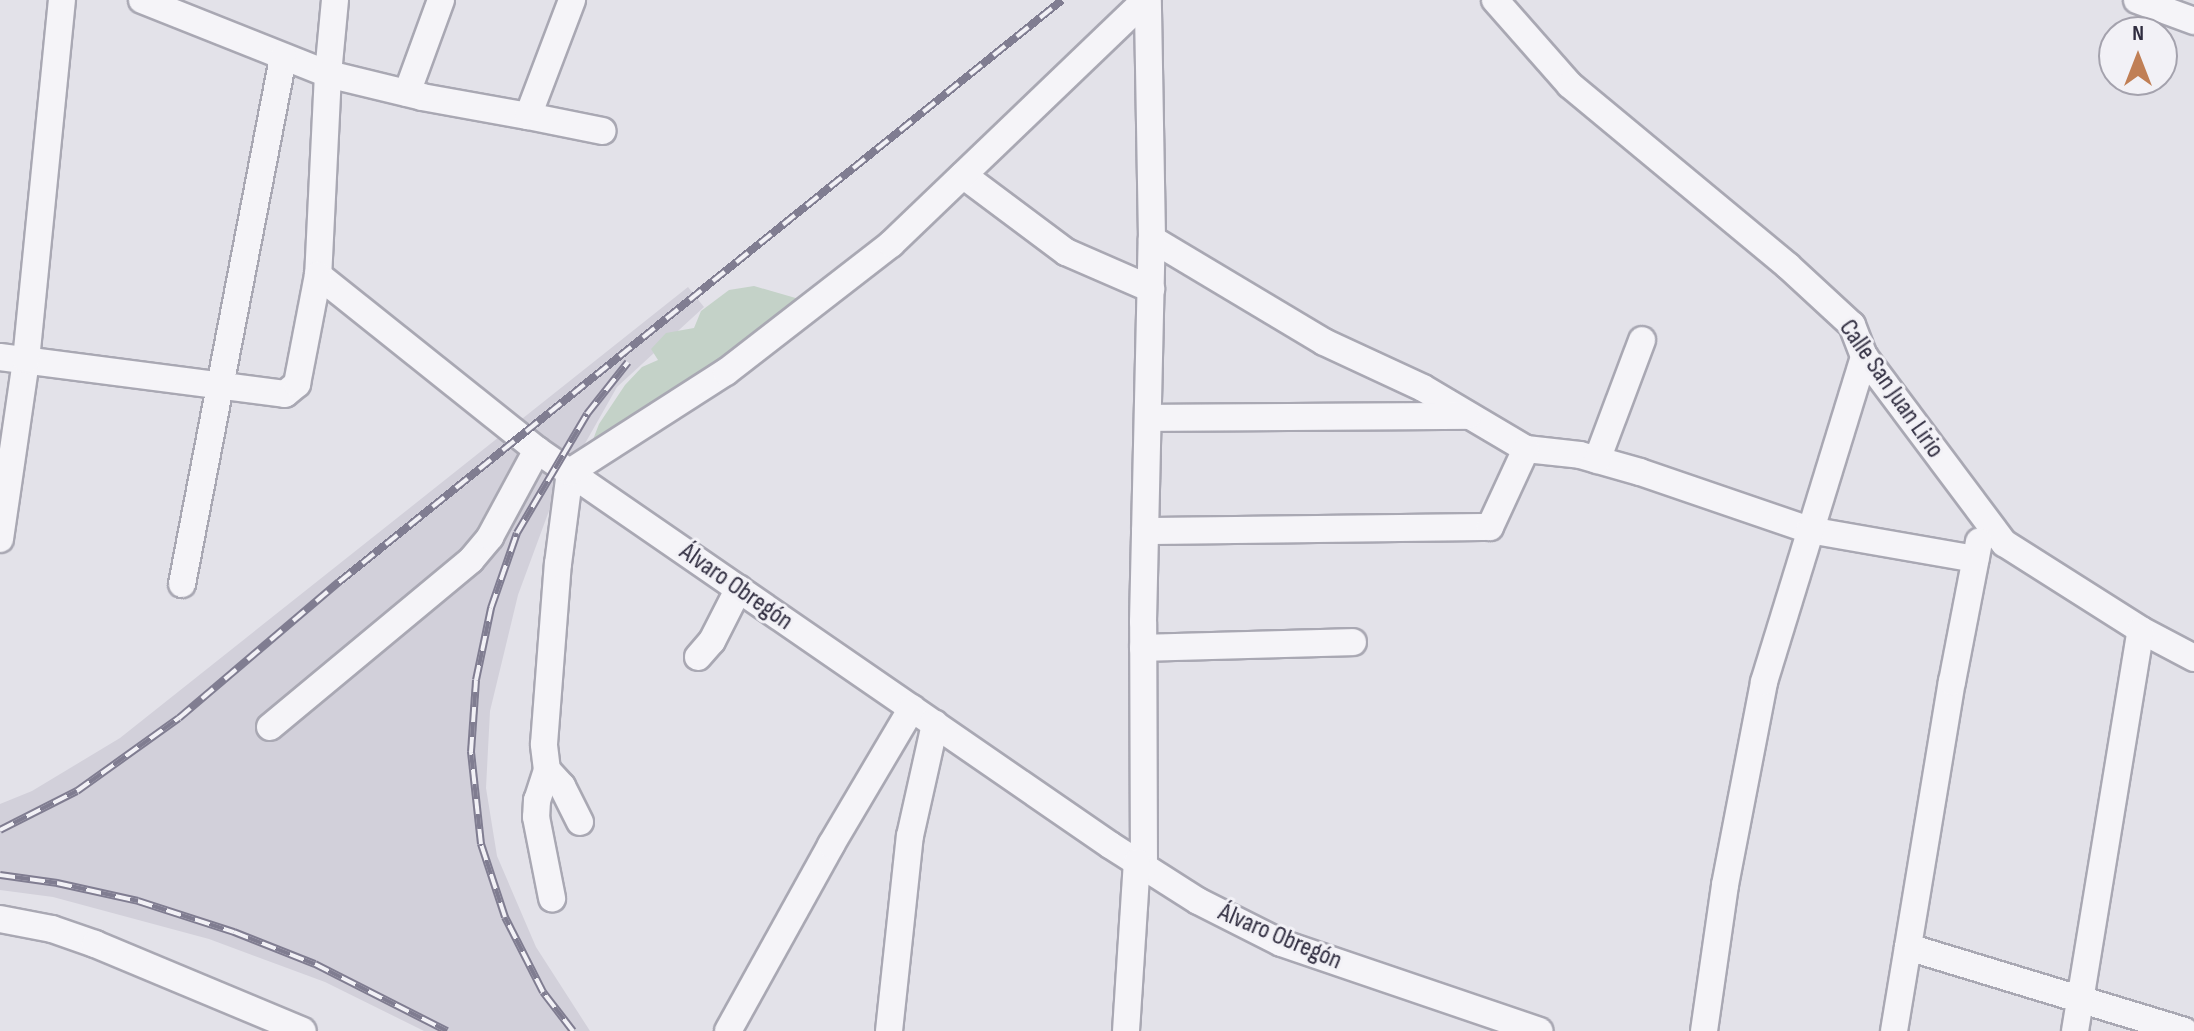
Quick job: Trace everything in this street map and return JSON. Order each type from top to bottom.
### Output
[{"type":"street","points":[[0,539],[13,359],[62,0]]},
{"type":"street","points":[[142,0],[328,74],[407,93],[603,131]]},
{"type":"street","points":[[13,359],[285,394],[297,384],[318,275],[328,74],[335,0]]},
{"type":"street","points":[[407,93],[441,0]]},
{"type":"street","points":[[528,116],[572,0]]},
{"type":"street","points":[[552,898],[536,817],[537,800],[547,770],[546,698],[570,472],[726,372],[891,244],[1147,0]]},
{"type":"street","points":[[1126,1031],[1140,865],[1152,239],[1147,0]]},
{"type":"street","name":"Calle San Juan Lirio","points":[[1495,0],[1570,85],[1788,266],[1852,325],[1864,356],[1984,521],[2004,543],[2141,630],[2194,658]]},
{"type":"street","points":[[2137,0],[2194,21]]},
{"type":"street","points":[[182,584],[283,58]]},
{"type":"street","points":[[963,175],[1066,252],[1151,289]]},
{"type":"street","points":[[1152,239],[1324,342],[1423,388],[1526,449],[1597,460],[1809,530],[1975,559]]},
{"type":"street","name":"Álvaro Obregón","points":[[318,275],[537,450],[1140,865],[1198,901],[1281,943],[1539,1031]]},
{"type":"street","points":[[1597,460],[1642,340]]},
{"type":"street","points":[[1704,1031],[1725,885],[1764,682],[1864,356]]},
{"type":"street","points":[[1148,418],[1471,416]]},
{"type":"street","points":[[1145,531],[1490,527],[1526,449]]},
{"type":"street","points":[[270,727],[471,560],[490,537],[537,450]]},
{"type":"street","points":[[1894,1031],[1984,521]]},
{"type":"street","points":[[698,657],[712,641],[739,588]]},
{"type":"street","points":[[2075,1031],[2141,630]]},
{"type":"street","points":[[1143,648],[1353,642]]},
{"type":"street","points":[[728,1031],[912,708]]},
{"type":"street","points":[[889,1031],[910,836],[935,724]]},
{"type":"street","points":[[547,770],[562,786],[580,822]]},
{"type":"street","points":[[0,919],[52,929],[95,944],[303,1031]]},
{"type":"street","points":[[1908,947],[2185,1031]]},
{"type":"shaded area","points":[[754,286],[799,299],[752,342],[589,450],[599,424],[625,385],[642,367],[658,360],[651,349],[666,333],[694,328],[701,311],[729,290]]},
{"type":"shaded area","points":[[688,287],[704,307],[617,387],[553,500],[518,595],[490,711],[486,788],[497,856],[536,947],[590,1031],[424,1031],[325,982],[209,939],[53,897],[0,890],[0,804],[32,791],[120,738]]},
{"type":"railway","points":[[0,830],[77,791],[179,718],[339,582],[1062,0]]},
{"type":"railway","points":[[573,1031],[543,992],[505,917],[481,844],[471,752],[476,680],[491,608],[517,533],[587,414],[628,362]]},
{"type":"railway","points":[[0,875],[57,883],[138,901],[234,932],[315,964],[447,1031]]}]
